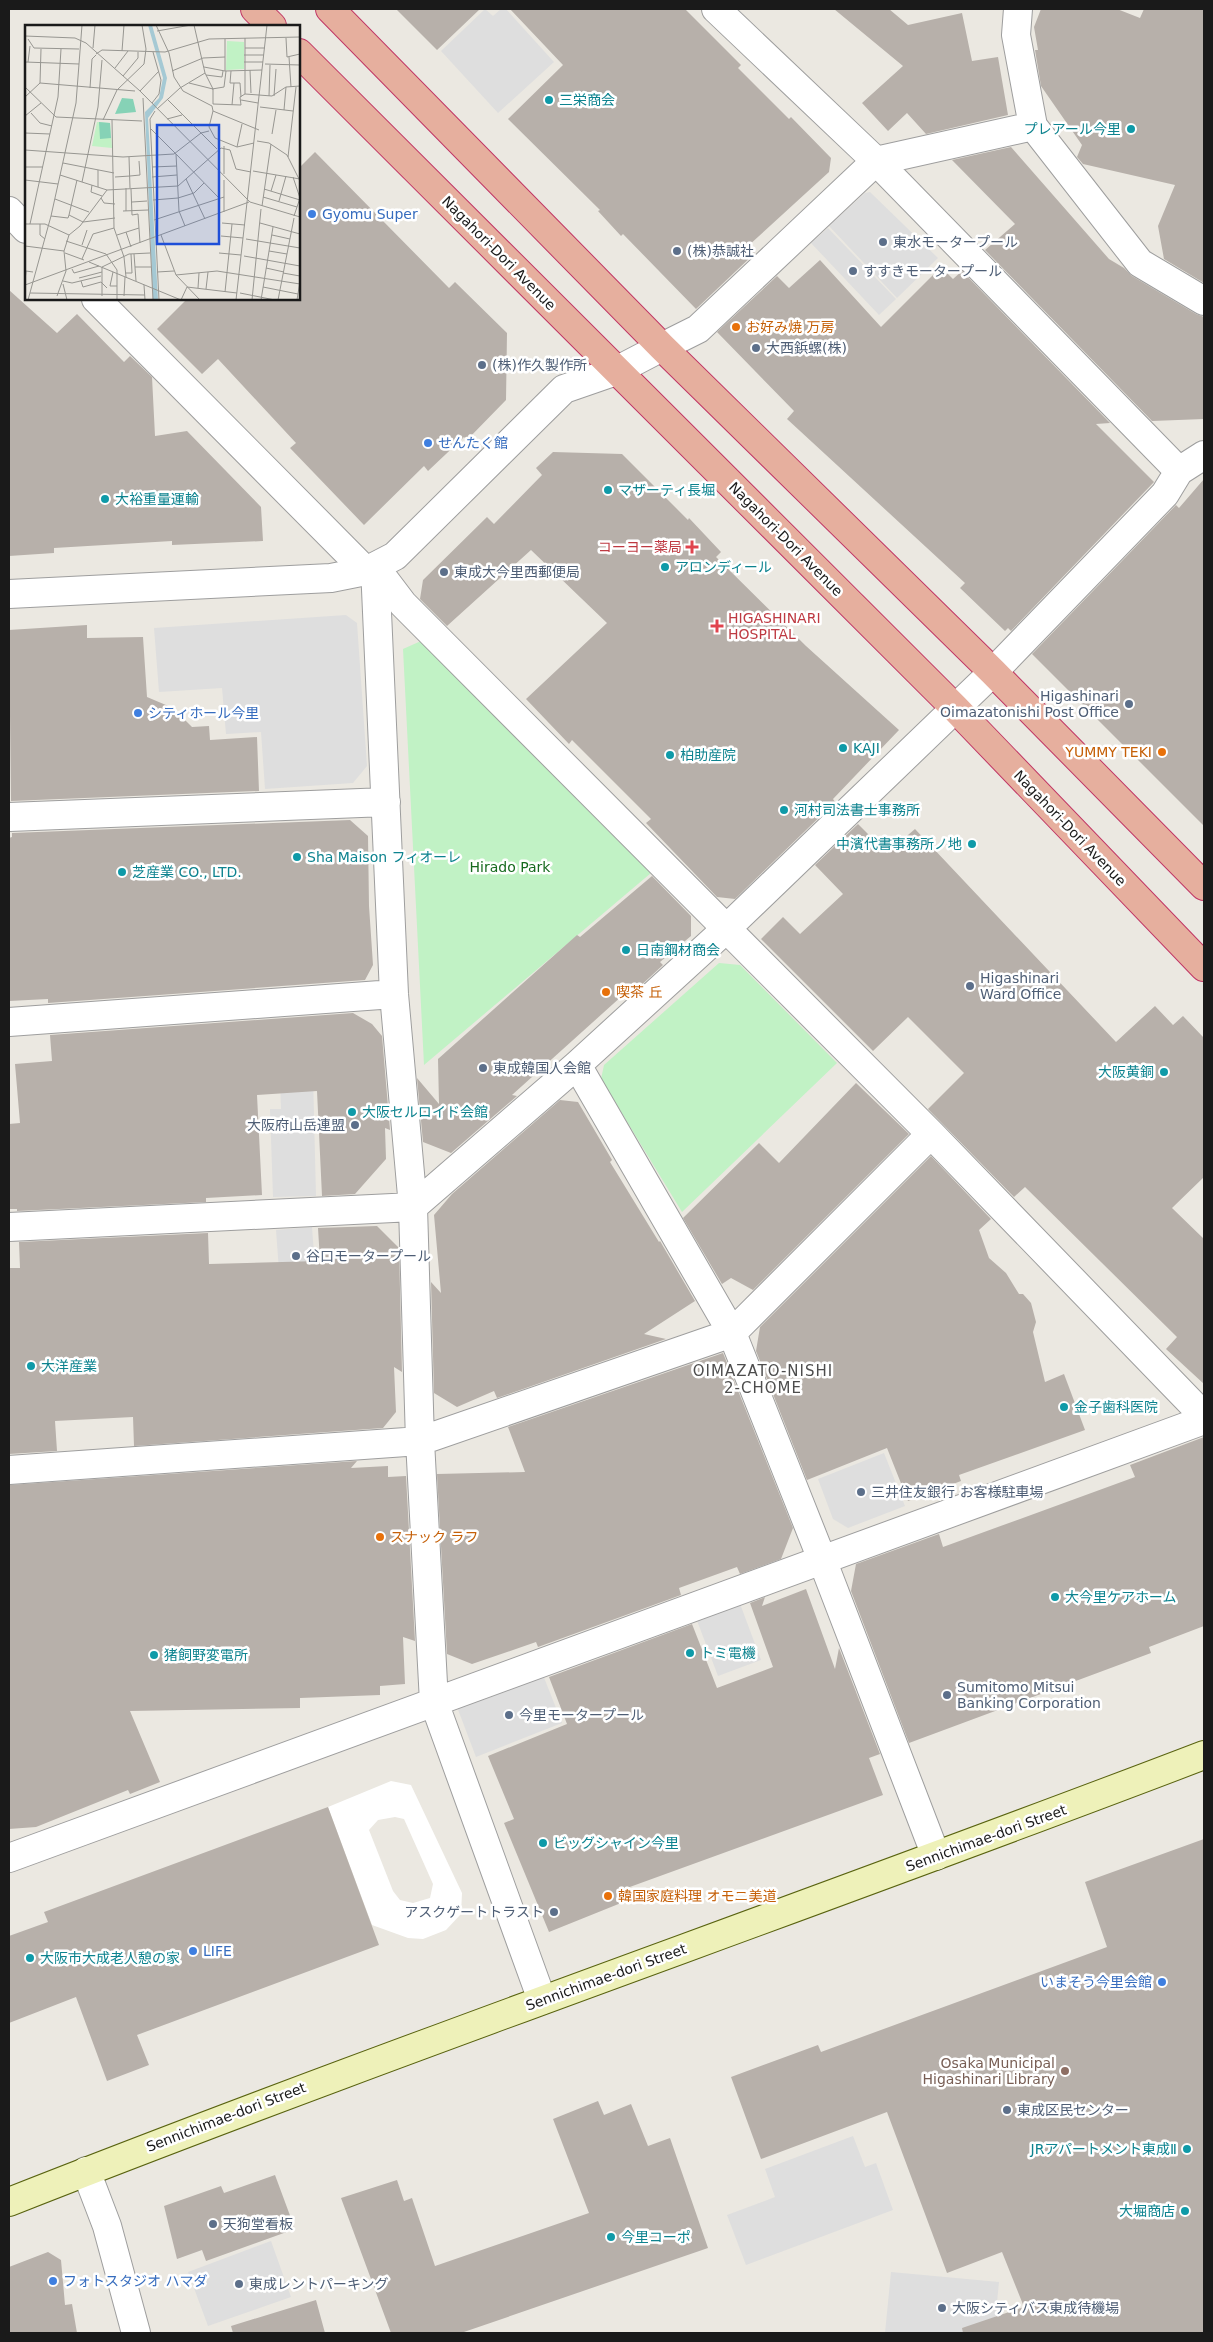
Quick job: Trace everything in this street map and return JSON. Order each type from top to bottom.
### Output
[{"type":"highway","points":[[255,9],[271,25]]},
{"type":"highway","points":[[330,9],[662,347],[993,672],[1204,886]]},
{"type":"highway","name":"Nagahori-Dori Avenue","points":[[300,54],[955,708],[1204,967]]},
{"type":"main road","name":"Sennichimae-dori Street","points":[[9,2202],[86,2171],[542,2000],[1204,1756]]},
{"type":"street","points":[[716,9],[876,162],[1180,471]]},
{"type":"street","points":[[1018,9],[1016,35],[1033,126],[1140,263],[1204,301]]},
{"type":"street","points":[[9,594],[331,578],[371,569],[395,556],[564,390],[616,371],[698,329],[876,162],[1033,126]]},
{"type":"street","points":[[9,211],[25,227]]},
{"type":"street","points":[[97,300],[371,569],[402,604],[931,1134],[1204,1416]]},
{"type":"street","points":[[9,1227],[414,1207],[577,1065],[726,929],[993,672],[1165,494],[1180,471],[1204,456]]},
{"type":"street","points":[[371,569],[386,802],[394,994],[414,1207],[420,1441],[434,1702],[542,2000]]},
{"type":"street","points":[[9,818],[386,802]]},
{"type":"street","points":[[9,1022],[394,994]]},
{"type":"street","points":[[577,1065],[732,1333],[823,1562],[936,1856]]},
{"type":"street","points":[[9,1470],[420,1441],[732,1333],[931,1134]]},
{"type":"street","points":[[9,1858],[823,1562],[1204,1420]]},
{"type":"street","points":[[86,2171],[107,2226],[136,2333]]},
{"type":"green space","name":"Hirado Park","points":[[421,641],[651,873],[424,1065],[403,649]]},
{"type":"green space","points":[[719,963],[740,965],[837,1063],[682,1212],[601,1079],[604,1065]]},
{"type":"shaded area","points":[[485,9],[493,16],[501,9],[506,9],[554,62],[498,113],[441,51]]},
{"type":"shaded area","name":"東水モータープール","points":[[870,192],[938,258],[897,298],[829,226],[865,193]]},
{"type":"shaded area","name":"すすきモータープール","points":[[828,228],[896,299],[879,315],[811,243]]},
{"type":"shaded area","points":[[346,615],[357,623],[367,766],[353,783],[265,789],[261,732],[226,734],[222,688],[159,692],[154,628]]},
{"type":"shaded area","points":[[313,1075],[316,1196],[273,1197],[270,1109],[281,1109],[280,1077]]},
{"type":"shaded area","name":"谷口モータープール","points":[[312,1227],[316,1281],[280,1284],[276,1230]]},
{"type":"shaded area","name":"三井住友銀行 お客様駐車場","points":[[884,1453],[905,1506],[848,1528],[833,1519],[818,1479]]},
{"type":"shaded area","points":[[739,1601],[761,1660],[718,1676],[696,1618]]},
{"type":"shaded area","name":"今里モータープール","points":[[543,1675],[562,1723],[476,1757],[457,1707]]},
{"type":"shaded area","points":[[853,2136],[865,2167],[876,2163],[893,2210],[746,2265],[727,2215],[775,2197],[765,2169]]},
{"type":"shaded area","name":"東成レントパーキング","points":[[271,2241],[291,2297],[208,2326],[188,2272]]},
{"type":"shaded area","name":"大阪シティバス東成待機場","points":[[891,2272],[999,2282],[994,2333],[885,2333]]},
{"type":"pier","points":[[391,1781],[411,1785],[462,1893],[461,1914],[446,1930],[423,1939],[408,1938],[372,1925],[328,1807]],"holes":[[[395,1817],[404,1819],[433,1884],[430,1898],[413,1903],[400,1900],[393,1891],[369,1830],[378,1820]]]},
{"type":"building","points":[[396,9],[480,9],[437,50]]},
{"type":"building","points":[[510,9],[685,9],[741,65],[738,68],[789,119],[791,117],[831,158],[829,172],[748,246],[755,253],[696,309],[623,234],[621,236],[598,211],[600,210],[508,119],[563,65]]},
{"type":"building","points":[[834,9],[889,9],[908,25],[962,13],[972,61],[998,57],[1008,115],[926,134],[907,113],[888,131],[862,103],[903,66]]},
{"type":"building","points":[[1041,9],[1117,9],[1140,18],[1144,9],[1204,9],[1204,283],[1164,259],[1158,226],[1175,185],[1083,164],[1077,157],[1082,145],[1041,86],[1035,50],[1038,50],[1034,27]]},
{"type":"building","points":[[1011,147],[1109,259],[1124,268],[1132,276],[1204,317],[1204,419],[1152,421],[985,250],[1015,224],[952,160]]},
{"type":"building","points":[[315,152],[449,288],[455,282],[507,333],[506,400],[467,440],[464,437],[428,471],[424,466],[364,525],[290,448],[296,443],[218,359],[202,374],[157,329],[186,300],[300,300],[300,167]]},
{"type":"building","points":[[820,260],[881,327],[941,267],[953,279],[962,271],[1110,423],[1096,424],[1154,482],[1011,631],[1008,628],[1005,631],[960,588],[965,583],[787,419],[794,411],[717,332],[777,276],[789,288]]},
{"type":"building","points":[[9,290],[57,333],[77,314],[124,362],[130,356],[152,377],[155,436],[187,431],[261,507],[263,541],[172,545],[172,541],[54,548],[54,553],[9,556]]},
{"type":"building","points":[[553,452],[622,454],[688,520],[689,518],[721,552],[716,557],[806,646],[899,730],[833,799],[835,802],[735,899],[717,897],[646,823],[651,819],[572,740],[569,744],[526,699],[607,623],[531,550],[447,626],[420,599],[423,580],[487,517],[494,524],[542,475],[536,468]]},
{"type":"building","points":[[1204,479],[1204,826],[1032,654],[1176,505],[1179,508]]},
{"type":"building","points":[[87,625],[87,638],[143,637],[147,697],[173,708],[192,727],[209,726],[210,740],[257,737],[259,791],[11,801],[9,630]]},
{"type":"building","points":[[350,820],[368,836],[369,906],[373,965],[365,980],[48,1003],[48,999],[9,1001],[9,838],[12,837],[12,833]]},
{"type":"building","points":[[858,824],[887,853],[915,829],[1116,1042],[1155,1006],[1173,1025],[1183,1016],[1204,1038],[1204,1177],[1172,1208],[1204,1239],[1204,1384],[1166,1349],[1177,1337],[1025,1187],[1014,1197],[928,1109],[964,1073],[908,1017],[873,1051],[761,939],[783,917],[800,934],[843,894],[815,865]]},
{"type":"building","points":[[652,876],[691,916],[691,936],[660,962],[663,965],[636,990],[633,986],[512,1095],[517,1096],[451,1153],[423,1142],[417,1078],[439,1104],[438,1059],[577,935],[580,937]]},
{"type":"building","points":[[353,1013],[372,1024],[382,1036],[390,1130],[385,1128],[386,1159],[355,1194],[322,1196],[317,1091],[257,1095],[262,1195],[206,1198],[206,1202],[17,1211],[17,1209],[9,1209],[9,1124],[20,1123],[15,1064],[52,1061],[50,1035]]},
{"type":"building","points":[[856,1083],[909,1134],[753,1290],[731,1278],[722,1284],[683,1218],[759,1143],[779,1163]]},
{"type":"building","points":[[560,1100],[578,1102],[612,1160],[610,1162],[695,1301],[644,1334],[666,1339],[497,1398],[494,1391],[457,1407],[434,1393],[431,1282],[441,1293],[434,1215],[452,1194]]},
{"type":"building","points":[[931,1156],[991,1219],[979,1230],[989,1258],[1006,1273],[1019,1294],[1023,1294],[1031,1303],[1036,1322],[1033,1332],[1045,1382],[1064,1374],[1085,1430],[959,1475],[961,1481],[908,1501],[887,1448],[807,1480],[756,1351],[760,1327]]},
{"type":"building","points":[[377,1226],[399,1248],[402,1372],[394,1367],[396,1412],[383,1428],[134,1446],[133,1417],[55,1421],[57,1451],[9,1454],[9,1268],[20,1268],[19,1242],[208,1233],[209,1264],[320,1261],[318,1228]]},
{"type":"building","points":[[723,1353],[793,1528],[781,1559],[740,1574],[737,1567],[679,1588],[681,1595],[538,1647],[536,1642],[472,1664],[447,1654],[437,1474],[525,1472],[508,1427]]},
{"type":"building","points":[[1204,1437],[1204,1626],[1149,1647],[1151,1653],[909,1743],[851,1591],[856,1564],[939,1534],[943,1547],[1135,1477],[1130,1465]]},
{"type":"building","points":[[357,1461],[351,1468],[388,1466],[388,1477],[406,1476],[415,1641],[403,1637],[405,1684],[380,1686],[380,1695],[300,1698],[300,1708],[130,1711],[160,1782],[130,1794],[128,1790],[36,1827],[9,1829],[9,1485]]},
{"type":"building","points":[[806,1589],[835,1669],[839,1648],[880,1754],[869,1758],[883,1795],[616,1892],[621,1903],[549,1932],[504,1823],[514,1819],[488,1756],[567,1724],[549,1677],[692,1624],[717,1688],[773,1667],[750,1603],[765,1597],[762,1606]]},
{"type":"building","points":[[328,1807],[379,1945],[137,2035],[149,2065],[107,2081],[76,1997],[9,2023],[9,1936],[48,1922],[44,1912]]},
{"type":"building","points":[[1204,1839],[1204,2333],[963,2333],[962,2328],[1024,2307],[1002,2252],[947,2273],[887,2112],[761,2159],[731,2077],[818,2045],[821,2052],[1107,1947],[1085,1882]]},
{"type":"building","name":"今里コーポ","points":[[598,2101],[604,2115],[631,2104],[648,2146],[670,2138],[708,2248],[461,2333],[391,2333],[341,2198],[397,2180],[404,2201],[412,2198],[435,2266],[589,2213],[553,2119]]},
{"type":"building","points":[[275,2175],[295,2229],[206,2261],[202,2250],[177,2259],[164,2206],[221,2186],[224,2193]]},
{"type":"building","points":[[48,2252],[61,2260],[65,2305],[72,2304],[77,2333],[9,2333],[9,2267]]},
{"type":"building","points":[[316,2300],[325,2333],[233,2333],[231,2326]]},
{"type":"place","name":"三栄商会","points":[[549,100]]},
{"type":"place","name":"プレアール今里","points":[[1131,129]]},
{"type":"place","name":"Gyomu Super","points":[[312,214]]},
{"type":"place","name":"東水モータープール","points":[[883,242]]},
{"type":"place","name":"(株)恭誠社","points":[[677,251]]},
{"type":"place","name":"すすきモータープール","points":[[853,271]]},
{"type":"place","name":"お好み焼 万房","points":[[736,327]]},
{"type":"place","name":"大西鋲螺(株)","points":[[756,348]]},
{"type":"place","name":"(株)作久製作所","points":[[482,365]]},
{"type":"place","name":"せんたく館","points":[[428,443]]},
{"type":"place","name":"マザーティ長堀","points":[[608,490]]},
{"type":"place","name":"大裕重量運輸","points":[[105,499]]},
{"type":"place","name":"コーヨー薬局","points":[[692,547]]},
{"type":"place","name":"アロンディール","points":[[665,567]]},
{"type":"place","name":"東成大今里西郵便局","points":[[444,572]]},
{"type":"place","name":"HIGASHINARI HOSPITAL","points":[[717,626]]},
{"type":"place","name":"Higashinari Oimazatonishi Post Office","points":[[1129,704]]},
{"type":"place","name":"シティホール今里","points":[[138,713]]},
{"type":"place","name":"KAJI","points":[[843,748]]},
{"type":"place","name":"YUMMY TEKI","points":[[1162,752]]},
{"type":"place","name":"柏助産院","points":[[670,755]]},
{"type":"place","name":"河村司法書士事務所","points":[[784,810]]},
{"type":"place","name":"中濱代書事務所ノ地","points":[[972,844]]},
{"type":"place","name":"Sha Maison フィオーレ","points":[[297,857]]},
{"type":"place","name":"芝産業 CO., LTD.","points":[[122,872]]},
{"type":"place","name":"日南鋼材商会","points":[[626,950]]},
{"type":"place","name":"Higashinari Ward Office","points":[[970,986]]},
{"type":"place","name":"喫茶 丘","points":[[606,992]]},
{"type":"place","name":"東成韓国人会館","points":[[483,1068]]},
{"type":"place","name":"大阪黄銅","points":[[1164,1072]]},
{"type":"place","name":"大阪セルロイド会館","points":[[352,1112]]},
{"type":"place","name":"大阪府山岳連盟","points":[[355,1125]]},
{"type":"place","name":"谷口モータープール","points":[[296,1256]]},
{"type":"place","name":"大洋産業","points":[[31,1366]]},
{"type":"place","name":"金子歯科医院","points":[[1064,1407]]},
{"type":"place","name":"三井住友銀行 お客様駐車場","points":[[861,1492]]},
{"type":"place","name":"スナック ラフ","points":[[380,1537]]},
{"type":"place","name":"大今里ケアホーム","points":[[1055,1597]]},
{"type":"place","name":"トミ電機","points":[[690,1653]]},
{"type":"place","name":"猪飼野変電所","points":[[154,1655]]},
{"type":"place","name":"Sumitomo Mitsui Banking Corporation","points":[[947,1695]]},
{"type":"place","name":"今里モータープール","points":[[509,1715]]},
{"type":"place","name":"ビッグシャイン今里","points":[[543,1843]]},
{"type":"place","name":"韓国家庭料理 オモニ美道","points":[[608,1896]]},
{"type":"place","name":"アスクゲートトラスト","points":[[554,1912]]},
{"type":"place","name":"LIFE","points":[[193,1951]]},
{"type":"place","name":"大阪市大成老人憩の家","points":[[30,1958]]},
{"type":"place","name":"いまそう今里会館","points":[[1162,1982]]},
{"type":"place","name":"Osaka Municipal Higashinari Library","points":[[1065,2071]]},
{"type":"place","name":"東成区民センター","points":[[1007,2110]]},
{"type":"place","name":"JRアパートメント東成Ⅱ","points":[[1187,2149]]},
{"type":"place","name":"大堀商店","points":[[1185,2211]]},
{"type":"place","name":"天狗堂看板","points":[[213,2224]]},
{"type":"place","name":"今里コーポ","points":[[611,2237]]},
{"type":"place","name":"フォトスタジオ ハマダ","points":[[53,2281]]},
{"type":"place","name":"東成レントパーキング","points":[[239,2284]]},
{"type":"place","name":"大阪シティバス東成待機場","points":[[942,2308]]},
{"type":"district","name":"OIMAZATO-NISHI 2-CHOME","points":[[763,1380]]}]
